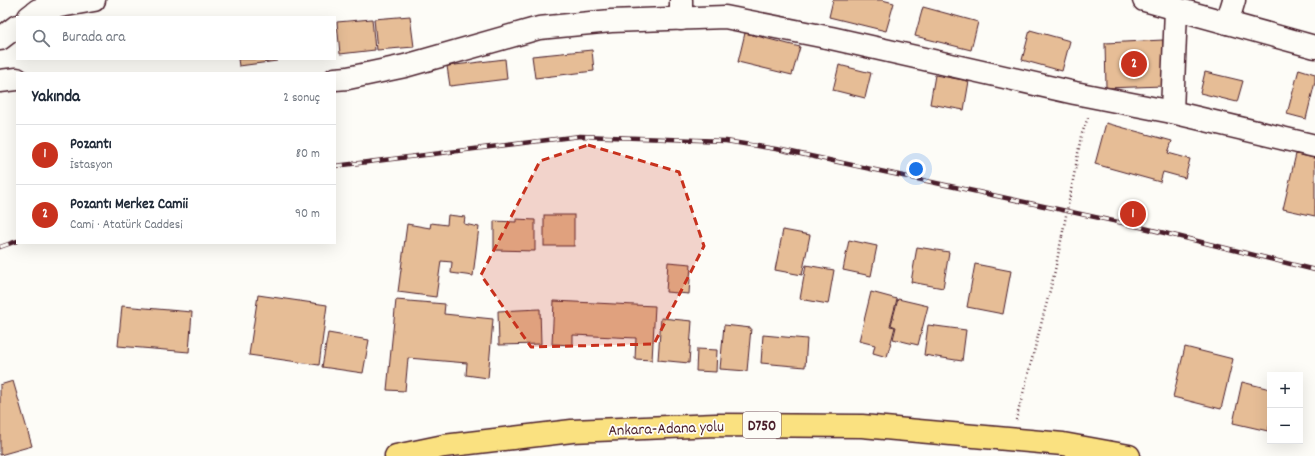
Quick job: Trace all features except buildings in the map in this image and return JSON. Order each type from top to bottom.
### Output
[{"type":"highway","name":"Ankara-Adana yolu","points":[[396,456],[444,446],[572,431],[716,425],[862,426],[1063,444],[1129,456]]},
{"type":"main road","points":[[30,16],[38,10],[94,0]]},
{"type":"main road","points":[[1144,0],[1315,47]]},
{"type":"main road","points":[[1227,23],[1234,0]]},
{"type":"main road","points":[[1172,112],[1176,9]]},
{"type":"main road","points":[[336,78],[348,78],[405,66],[539,28],[681,10],[726,17],[831,38],[1082,94],[1172,112],[1315,146]]},
{"type":"main road","points":[[0,39],[16,27]]},
{"type":"main road","points":[[0,81],[16,79]]},
{"type":"path","points":[[1011,439],[1024,384],[1054,275],[1081,136]]},
{"type":"highlighted area","points":[[588,145],[679,172],[704,246],[654,344],[531,347],[481,275],[540,161]]},
{"type":"railway","points":[[336,166],[580,136],[726,141],[782,150],[1132,225],[1315,270]]},
{"type":"railway","points":[[0,247],[16,241]]},
{"type":"place","name":"Pozantı Merkez Camii","points":[[1134,64]]},
{"type":"place","name":"Pozantı","points":[[1133,214]]}]
